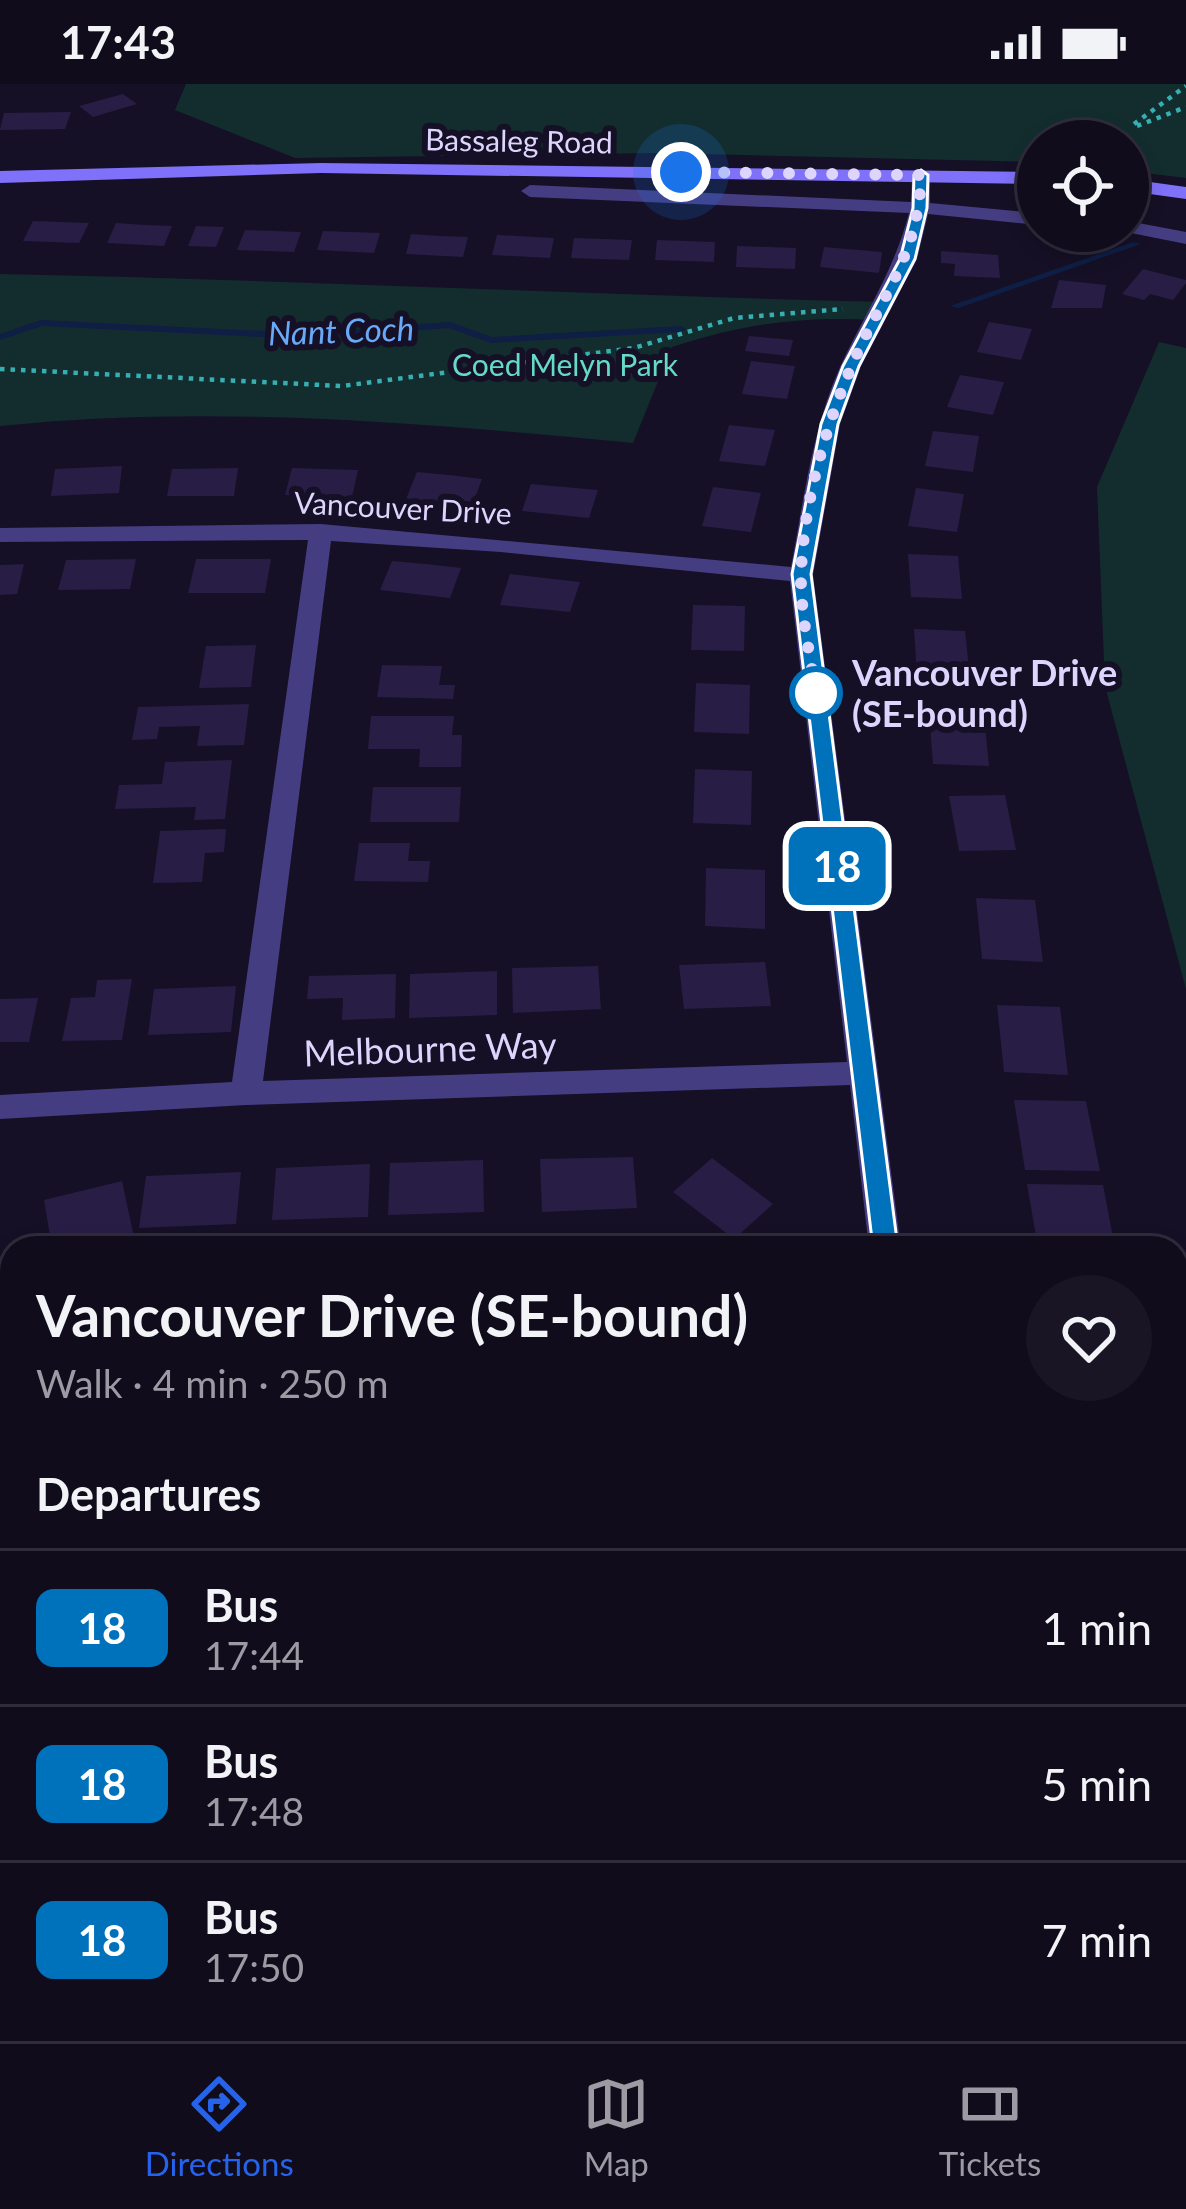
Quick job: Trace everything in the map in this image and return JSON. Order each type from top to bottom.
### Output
[{"type":"street","name":"Bassaleg Road","points":[[0,177],[320,168],[1017,177]]},
{"type":"street","points":[[884,1236],[801,574],[829,424],[851,366],[907,259],[920,208],[921,175]]},
{"type":"street","points":[[1149,187],[1186,193]]},
{"type":"street","name":"Bassaleg Road","points":[[530,191],[920,208],[1017,217]]},
{"type":"street","points":[[1149,231],[1186,238]]},
{"type":"street","name":"Vancouver Drive","points":[[0,535],[113,529],[321,530],[555,545],[801,574]]},
{"type":"street","points":[[245,1093],[321,530]]},
{"type":"street","name":"Melbourne Way","points":[[0,1107],[245,1093],[863,1072]]},
{"type":"path","points":[[1138,120],[1186,86]]},
{"type":"path","points":[[1149,124],[1186,107]]},
{"type":"path","points":[[0,369],[342,386],[634,348],[734,318],[880,310]]},
{"type":"green space","points":[[186,84],[1186,84],[1186,178],[1149,174],[1149,120],[1017,120],[1017,162],[656,153],[295,158],[175,110]]},
{"type":"green space","name":"Coed Melyn Park","points":[[0,274],[885,302],[875,320],[772,323],[672,347],[633,443],[396,423],[237,416],[0,426]]},
{"type":"green space","points":[[1159,342],[1186,348],[1186,989],[1105,686],[1097,487]]},
{"type":"building","points":[[123,94],[137,104],[93,117],[79,106]]},
{"type":"building","points":[[71,112],[65,129],[0,130],[4,113]]},
{"type":"building","points":[[33,221],[89,223],[79,243],[23,241]]},
{"type":"building","points":[[116,223],[172,226],[164,246],[107,243]]},
{"type":"building","points":[[196,226],[224,227],[216,247],[188,246]]},
{"type":"building","points":[[245,230],[301,232],[294,252],[237,250]]},
{"type":"building","points":[[323,231],[380,233],[374,253],[317,250]]},
{"type":"building","points":[[411,234],[468,237],[463,257],[406,254]]},
{"type":"building","points":[[497,235],[554,238],[550,258],[492,255]]},
{"type":"building","points":[[574,238],[632,240],[629,260],[571,258]]},
{"type":"building","points":[[657,240],[715,242],[714,262],[655,260]]},
{"type":"building","points":[[737,246],[796,248],[795,269],[736,267]]},
{"type":"building","points":[[824,247],[882,252],[879,273],[820,267]]},
{"type":"building","points":[[941,251],[998,255],[1000,278],[954,276],[955,264],[941,263]]},
{"type":"building","points":[[1143,269],[1186,283],[1173,300],[1122,294]]},
{"type":"building","points":[[1059,280],[1106,285],[1102,308],[1051,308]]},
{"type":"building","points":[[989,322],[1032,329],[1021,360],[977,352]]},
{"type":"building","points":[[749,336],[793,340],[789,356],[745,351]]},
{"type":"building","points":[[751,361],[795,366],[787,399],[742,394]]},
{"type":"building","points":[[960,375],[1004,382],[993,415],[947,407]]},
{"type":"building","points":[[729,425],[775,430],[765,466],[719,461]]},
{"type":"building","points":[[933,431],[979,436],[973,472],[925,466]]},
{"type":"building","points":[[122,466],[119,493],[51,496],[55,469]]},
{"type":"building","points":[[238,468],[234,496],[167,496],[172,469]]},
{"type":"building","points":[[292,468],[358,470],[352,497],[285,495]]},
{"type":"building","points":[[417,472],[482,479],[472,506],[406,499]]},
{"type":"building","points":[[531,484],[598,490],[589,518],[522,511]]},
{"type":"building","points":[[713,487],[761,493],[751,532],[702,526]]},
{"type":"building","points":[[916,488],[964,494],[957,532],[908,526]]},
{"type":"building","points":[[908,554],[958,556],[962,599],[911,597]]},
{"type":"building","points":[[136,559],[130,589],[58,590],[66,560]]},
{"type":"building","points":[[196,559],[271,559],[265,593],[188,593]]},
{"type":"building","points":[[392,561],[461,568],[450,598],[380,590]]},
{"type":"building","points":[[24,564],[17,594],[0,595],[0,565]]},
{"type":"building","points":[[510,574],[580,582],[570,612],[500,605]]},
{"type":"building","points":[[693,605],[745,606],[744,651],[691,650]]},
{"type":"building","points":[[914,629],[965,631],[970,677],[917,675]]},
{"type":"building","points":[[256,645],[251,687],[199,688],[206,646]]},
{"type":"building","points":[[382,665],[442,666],[439,685],[455,685],[453,699],[377,697]]},
{"type":"building","points":[[696,683],[750,685],[749,734],[694,732]]},
{"type":"building","points":[[249,704],[244,745],[197,746],[200,726],[159,727],[157,739],[132,740],[138,707]]},
{"type":"building","points":[[929,713],[984,715],[989,766],[933,764]]},
{"type":"building","points":[[371,716],[454,716],[452,735],[462,735],[461,767],[419,767],[420,749],[368,749]]},
{"type":"building","points":[[232,760],[225,819],[194,820],[196,807],[115,809],[119,785],[162,784],[165,762]]},
{"type":"building","points":[[695,769],[752,771],[751,825],[693,823]]},
{"type":"building","points":[[373,787],[461,787],[459,822],[370,822]]},
{"type":"building","points":[[1005,795],[1016,850],[959,851],[949,796]]},
{"type":"building","points":[[226,829],[224,852],[205,853],[202,882],[153,883],[160,831]]},
{"type":"building","points":[[359,843],[410,843],[408,861],[430,861],[428,882],[354,881]]},
{"type":"building","points":[[706,868],[765,870],[765,929],[705,926]]},
{"type":"building","points":[[976,898],[1035,900],[1043,962],[982,959]]},
{"type":"building","points":[[765,962],[771,1006],[684,1009],[679,965]]},
{"type":"building","points":[[598,966],[601,1009],[513,1013],[512,968]]},
{"type":"building","points":[[497,971],[497,1015],[409,1018],[410,974]]},
{"type":"building","points":[[396,974],[395,1018],[342,1020],[343,998],[307,999],[309,976]]},
{"type":"building","points":[[132,979],[122,1040],[62,1041],[71,998],[95,997],[97,980]]},
{"type":"building","points":[[236,986],[231,1032],[148,1035],[154,989]]},
{"type":"building","points":[[38,998],[29,1042],[0,1042],[0,999]]},
{"type":"building","points":[[997,1005],[1060,1007],[1068,1075],[1004,1072]]},
{"type":"building","points":[[1014,1100],[1086,1101],[1100,1171],[1025,1170]]},
{"type":"building","points":[[633,1157],[637,1208],[542,1212],[540,1159]]},
{"type":"building","points":[[712,1158],[773,1204],[737,1236],[730,1236],[673,1192]]},
{"type":"building","points":[[483,1160],[484,1212],[388,1215],[390,1163]]},
{"type":"building","points":[[370,1164],[368,1217],[272,1220],[276,1168]]},
{"type":"building","points":[[241,1172],[236,1224],[139,1228],[146,1176]]},
{"type":"building","points":[[122,1181],[134,1236],[50,1236],[44,1200]]},
{"type":"building","points":[[1027,1184],[1103,1185],[1113,1236],[1036,1236]]},
{"type":"waterway","name":"Nant Coch","points":[[955,306],[1113,252]]},
{"type":"waterway","name":"Nant Coch","points":[[0,337],[41,323],[303,336],[450,325],[491,340],[681,329]]},
{"type":"bus line","name":"18","points":[[884,1236],[801,574],[829,424],[851,366],[907,259],[920,208],[921,175]]},
{"type":"place","name":"Vancouver Drive (SE-bound)","points":[[816,693]]},
{"type":"route","points":[[681,172],[921,175],[920,208],[907,259],[851,366],[829,424],[816,481],[801,574],[818,710],[816,693]]}]
